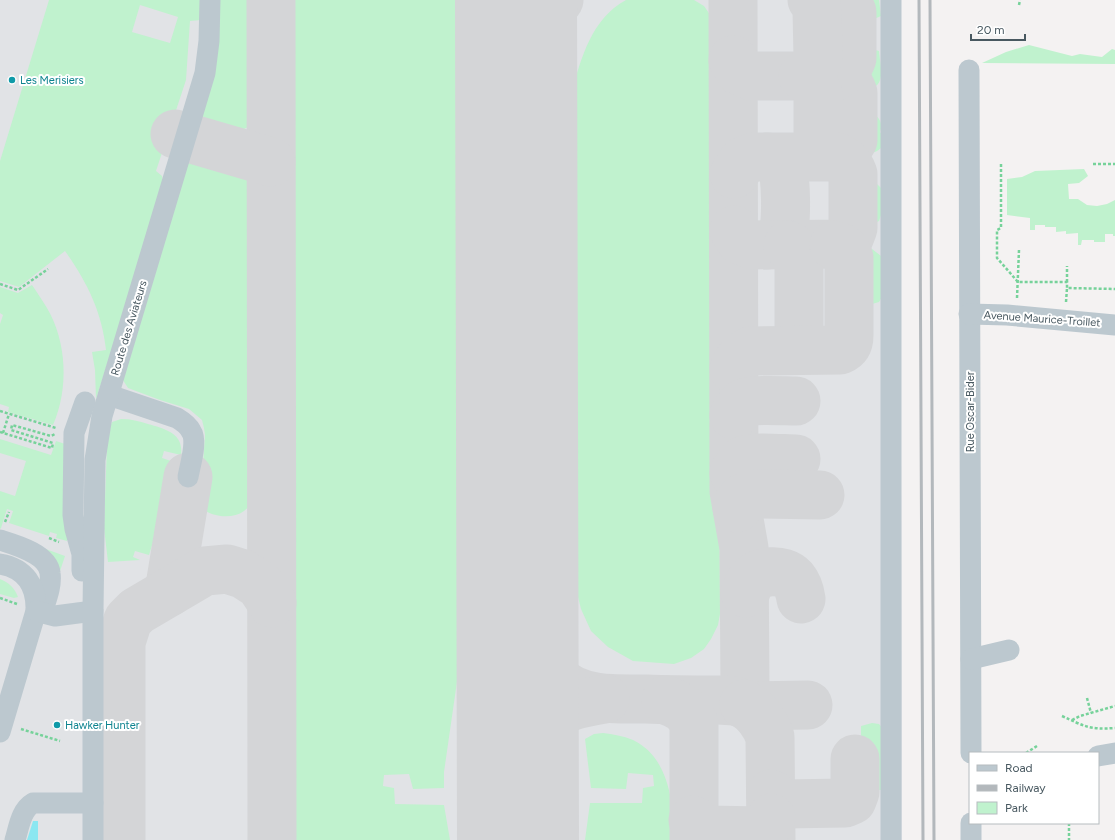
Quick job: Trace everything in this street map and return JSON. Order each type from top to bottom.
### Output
[{"type":"street","name":"Route des Aviateurs","points":[[87,612],[95,460],[102,416],[206,73],[209,41],[210,0]]},
{"type":"street","points":[[890,0],[891,840]]},
{"type":"street","name":"Rue Oscar-Bider","points":[[969,70],[971,752]]},
{"type":"street","name":"Avenue Maurice-Troillet","points":[[969,314],[1007,315],[1115,325]]},
{"type":"street","points":[[109,395],[177,418],[192,431],[194,439],[188,477]]},
{"type":"street","points":[[94,840],[87,612],[82,554],[73,515],[74,433],[85,402],[87,408],[92,413],[102,416]]},
{"type":"street","points":[[0,540],[26,549],[46,562],[51,574],[50,588],[7,685],[2,728]]},
{"type":"street","points":[[0,564],[11,566],[22,573],[31,584],[39,612]]},
{"type":"street","points":[[39,612],[54,616],[87,612]]},
{"type":"street","points":[[971,660],[1009,650]]},
{"type":"street","points":[[1099,756],[1115,753]]},
{"type":"street","points":[[15,840],[24,811],[27,806],[33,803],[93,803]]},
{"type":"street","points":[[971,824],[971,840]]},
{"type":"path","points":[[1019,5],[1020,0]]},
{"type":"path","points":[[1002,164],[1001,228],[997,230],[997,258],[1018,282],[1067,282]]},
{"type":"path","points":[[1093,164],[1115,164]]},
{"type":"path","points":[[1017,302],[1019,250]]},
{"type":"path","points":[[1066,305],[1067,266]]},
{"type":"path","points":[[0,284],[18,290],[48,269]]},
{"type":"path","points":[[1067,288],[1115,289]]},
{"type":"path","points":[[0,411],[74,433]]},
{"type":"path","points":[[8,414],[2,432],[52,448],[53,443],[11,430],[12,425],[51,436]]},
{"type":"path","points":[[1087,698],[1091,713]]},
{"type":"path","points":[[1072,720],[1115,706]]},
{"type":"path","points":[[1062,716],[1080,725],[1094,729],[1115,728]]},
{"type":"path","points":[[2,728],[60,741]]},
{"type":"path","points":[[1028,752],[1037,746]]},
{"type":"path","points":[[1069,824],[1069,840]]},
{"type":"shaded area","points":[[0,0],[899,0],[902,840],[0,840]]},
{"type":"green space","points":[[49,0],[205,0],[201,20],[190,21],[186,80],[156,171],[162,176],[164,186],[96,399],[95,370],[92,352],[106,350],[104,336],[97,310],[87,286],[65,251],[19,287],[0,281],[0,161]],"holes":[[[140,5],[178,17],[170,43],[132,32]]]},
{"type":"green space","points":[[217,0],[257,0],[257,118],[254,124],[240,131],[201,120]]},
{"type":"green space","points":[[285,0],[461,0],[462,647],[444,772],[444,788],[413,789],[409,774],[384,775],[383,786],[394,788],[395,804],[444,805],[450,840],[286,840]]},
{"type":"green space","points":[[626,0],[694,0],[704,6],[713,19],[718,39],[720,614],[718,625],[704,649],[691,658],[674,664],[633,661],[608,647],[591,631],[581,609],[572,573],[571,94],[589,41],[596,29],[614,8]]},
{"type":"green space","points":[[862,0],[879,0],[881,16],[872,20],[863,16]]},
{"type":"green space","points":[[1029,45],[1072,56],[1080,54],[1102,57],[1112,49],[1115,50],[1115,64],[982,63],[1006,52]]},
{"type":"green space","points":[[868,48],[879,51],[881,75],[877,85],[866,90],[862,87],[862,53]]},
{"type":"green space","points":[[868,112],[875,115],[881,122],[881,148],[872,153],[862,149],[862,116],[864,113]]},
{"type":"green space","points":[[187,160],[245,177],[257,185],[257,489],[249,507],[234,516],[216,515],[200,507],[205,435],[202,420],[189,409],[128,388],[121,377]]},
{"type":"green space","points":[[1084,169],[1088,176],[1079,183],[1068,184],[1069,199],[1078,199],[1087,205],[1097,206],[1107,204],[1115,200],[1115,236],[1113,236],[1113,234],[1105,234],[1105,242],[1082,240],[1081,245],[1078,245],[1078,233],[1066,234],[1066,231],[1056,232],[1056,227],[1045,227],[1045,225],[1035,225],[1035,230],[1030,230],[1030,218],[1007,215],[1007,179],[1022,177],[1035,171]]},
{"type":"green space","points":[[869,182],[875,182],[881,188],[881,215],[879,221],[869,226],[861,224],[862,186]]},
{"type":"green space","points":[[868,247],[881,256],[882,297],[879,302],[872,304],[862,300],[861,251]]},
{"type":"green space","points":[[32,285],[54,321],[62,350],[64,366],[62,396],[53,425],[8,412],[9,407],[0,404],[0,324],[3,315],[0,313],[0,287],[18,293]]},
{"type":"green space","points":[[121,419],[141,422],[172,433],[180,442],[181,455],[164,451],[162,458],[177,463],[168,494],[170,495],[157,537],[155,536],[149,555],[135,551],[133,557],[140,560],[108,562],[104,528],[108,433],[112,422]]},
{"type":"green space","points":[[0,439],[51,455],[56,441],[68,445],[67,541],[56,538],[57,534],[50,532],[49,536],[9,523],[13,511],[7,509],[0,529],[0,491],[15,496],[26,461],[0,453]]},
{"type":"green space","points":[[43,548],[65,556],[57,580]]},
{"type":"green space","points":[[0,579],[11,586],[18,597],[14,598],[0,594]]},
{"type":"green space","points":[[872,723],[879,724],[883,729],[881,790],[863,791],[861,790],[861,726]]},
{"type":"green space","points":[[603,733],[618,735],[633,740],[645,748],[655,758],[662,770],[671,797],[675,840],[585,840],[590,803],[642,803],[643,788],[654,786],[653,775],[628,773],[626,789],[591,788],[585,739],[594,734]]},
{"type":"water","points":[[33,821],[38,821],[38,840],[27,840]]},
{"type":"taxiway","points":[[271,0],[272,840]]},
{"type":"taxiway","points":[[516,99],[523,58],[533,32],[540,20],[559,0]]},
{"type":"taxiway","points":[[733,0],[734,491],[744,548],[745,689],[754,711]]},
{"type":"taxiway","points":[[804,157],[812,152],[818,141],[818,93],[813,84],[803,76],[814,68],[818,57],[817,10],[816,5],[812,0]]},
{"type":"taxiway","points":[[835,76],[846,68],[852,58],[852,12],[846,0]]},
{"type":"taxiway","points":[[733,60],[740,71],[751,76],[835,76],[847,82],[853,93],[853,140],[847,150],[837,157]]},
{"type":"taxiway","points":[[175,134],[271,162]]},
{"type":"taxiway","points":[[734,174],[743,161],[753,157],[837,157],[847,164],[853,174],[853,228],[850,236],[840,244],[752,245],[740,240],[734,230]]},
{"type":"taxiway","points":[[767,157],[774,159],[782,167],[786,199],[783,232],[780,237],[767,245]]},
{"type":"taxiway","points":[[788,245],[796,252],[799,261],[799,339],[791,350]]},
{"type":"taxiway","points":[[734,369],[741,358],[751,351],[840,350],[846,346],[849,335],[849,258],[844,249],[834,245]]},
{"type":"taxiway","points":[[734,415],[738,408],[744,403],[762,401],[796,401]]},
{"type":"taxiway","points":[[734,473],[744,460],[762,458],[796,459]]},
{"type":"taxiway","points":[[169,592],[188,477]]},
{"type":"taxiway","points":[[737,508],[739,502],[743,498],[755,494],[820,495]]},
{"type":"taxiway","points":[[121,840],[121,642],[128,620],[137,611],[205,571],[227,569],[243,574],[260,585],[272,603]]},
{"type":"taxiway","points":[[745,593],[750,582],[755,577],[760,574],[777,572],[789,575],[793,579],[801,599]]},
{"type":"taxiway","points":[[517,581],[522,622],[529,646],[551,675],[574,691],[601,698],[615,699],[719,700],[734,701],[753,706],[808,705]]},
{"type":"taxiway","points":[[518,823],[518,790],[521,765],[526,750],[536,734],[548,720],[556,714],[572,706],[605,699]]},
{"type":"taxiway","points":[[666,700],[683,709],[689,715],[694,724],[694,840]]},
{"type":"taxiway","points":[[744,704],[760,718],[770,737],[771,840]]},
{"type":"taxiway","points":[[771,794],[777,801],[784,804],[845,803],[852,800],[855,792],[855,759]]},
{"type":"taxiway","points":[[693,820],[699,827],[708,830],[761,831],[767,826],[771,818]]},
{"type":"runway","points":[[516,0],[518,840]]},
{"type":"railway","points":[[919,0],[923,840]]},
{"type":"railway","points":[[930,0],[934,840]]},
{"type":"place","name":"Les Merisiers","points":[[12,80]]},
{"type":"place","name":"Hawker Hunter","points":[[57,725]]}]
